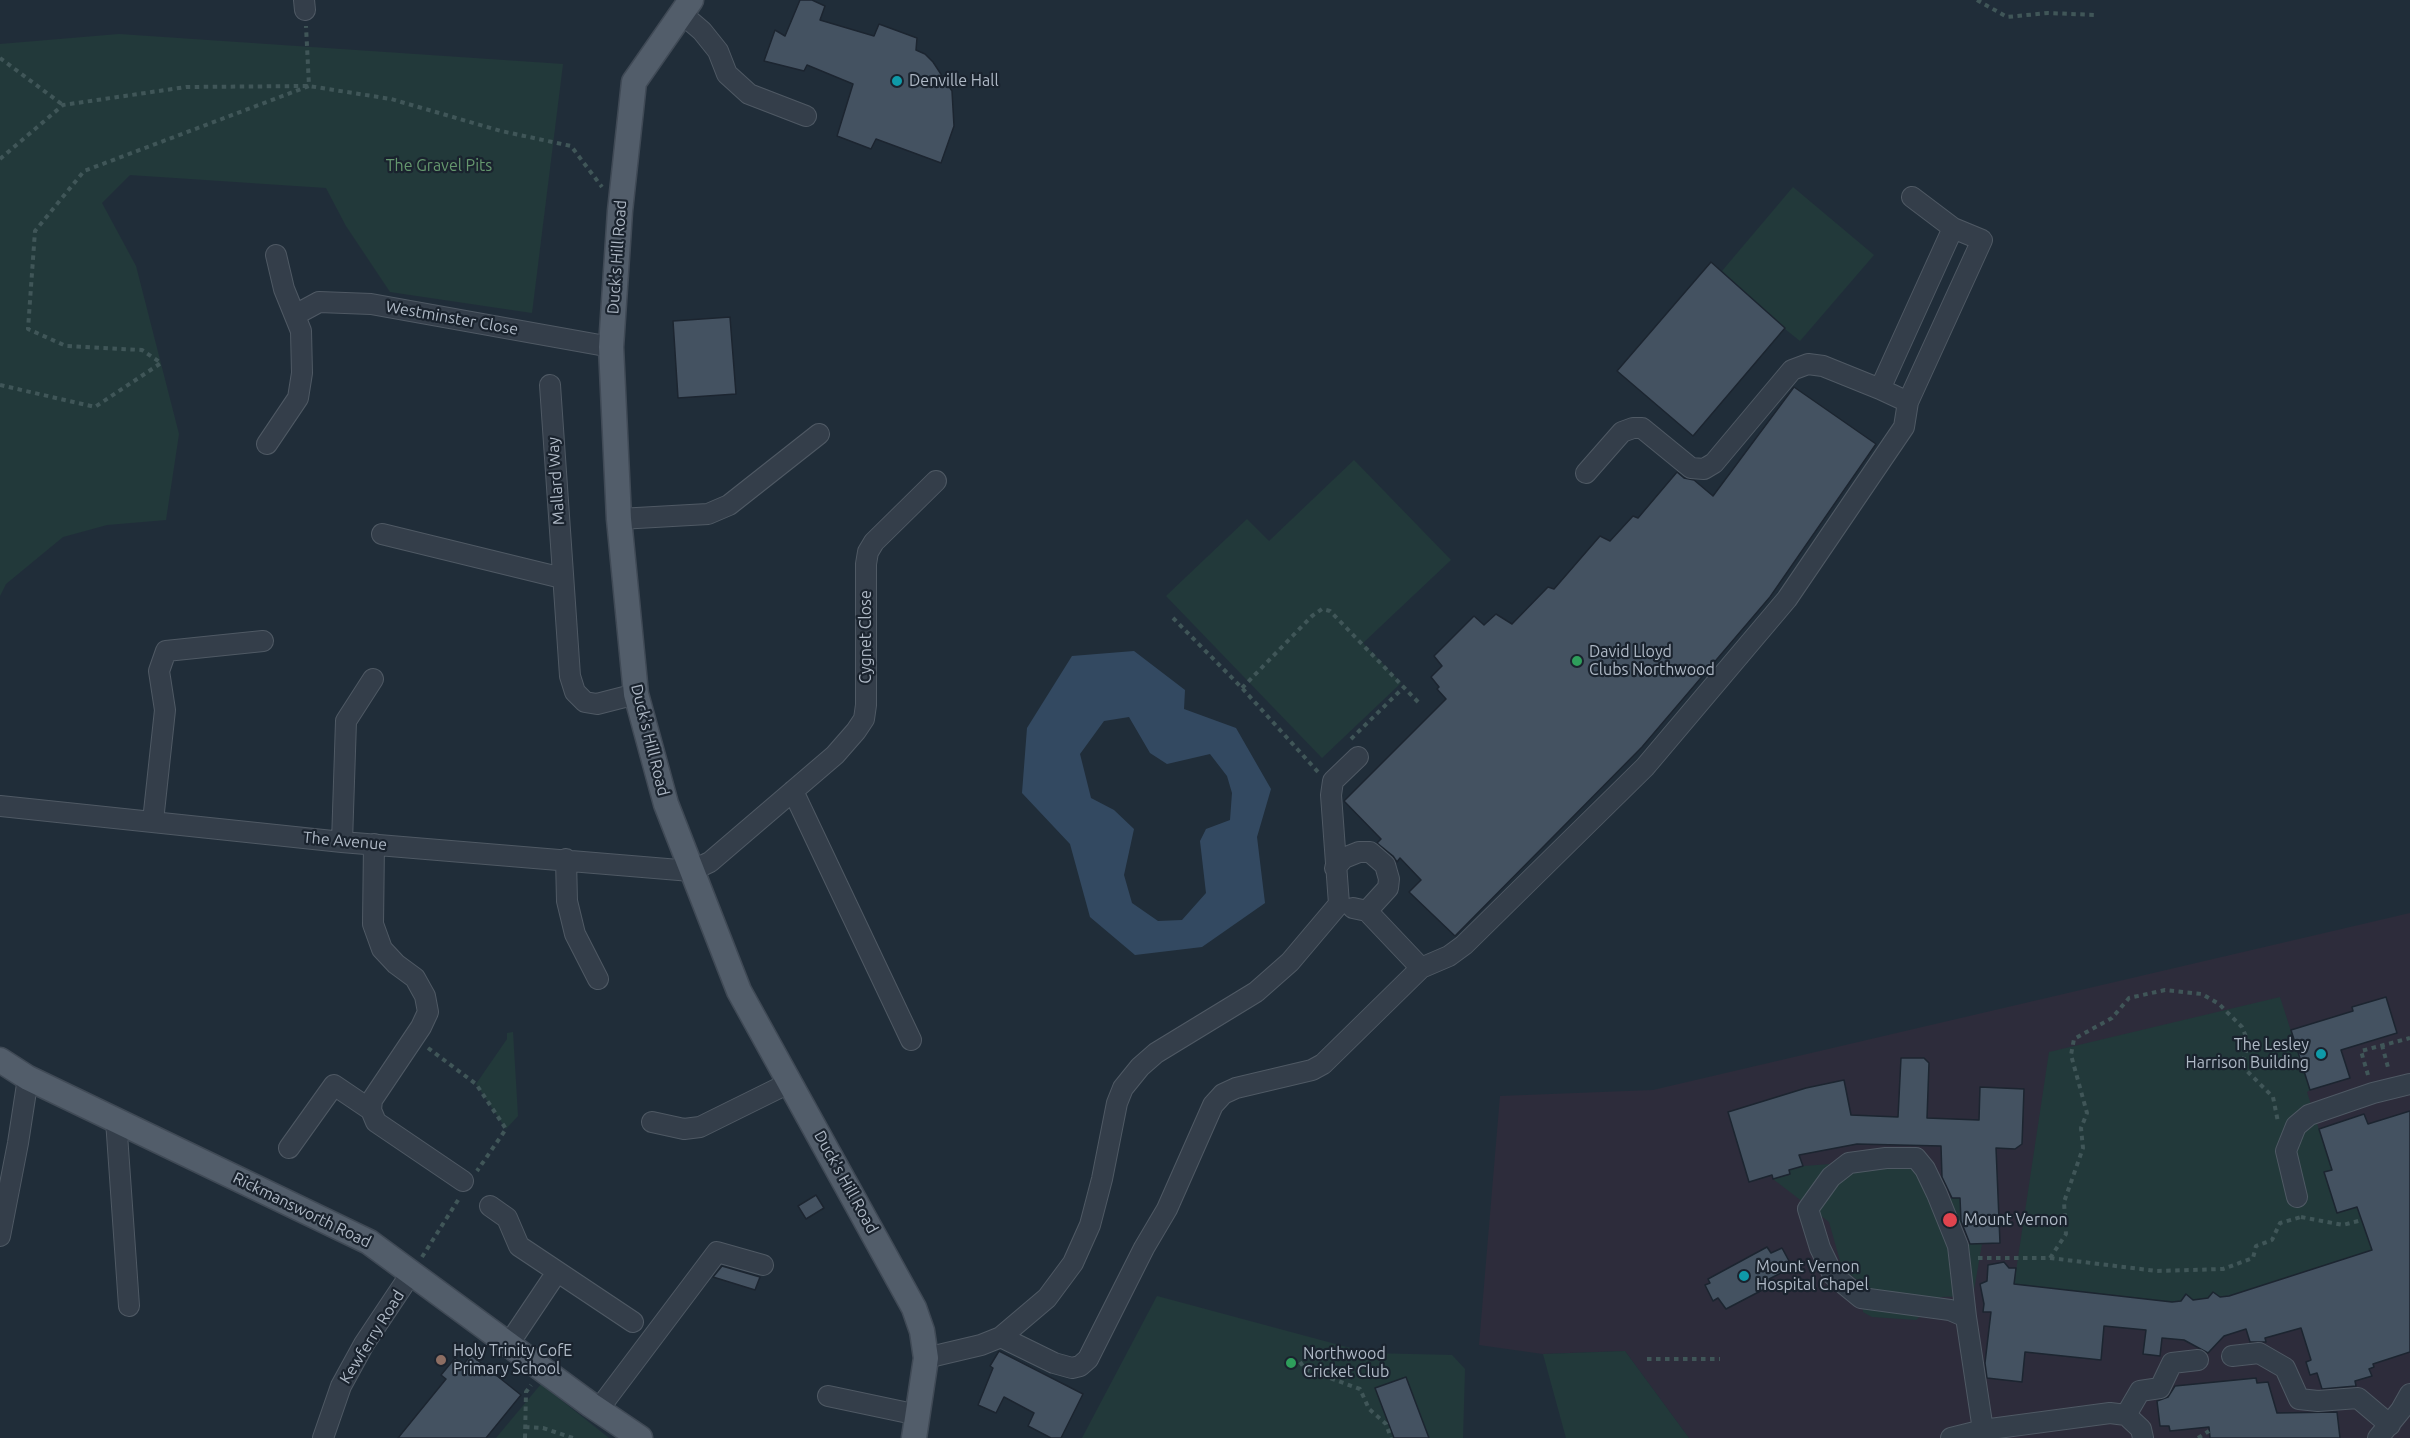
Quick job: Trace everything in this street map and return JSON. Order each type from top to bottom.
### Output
[{"type":"main road","name":"Duck's Hill Road","points":[[686,6],[634,82],[620,211],[611,346],[619,519],[636,694],[666,804],[739,991],[914,1308],[922,1331],[926,1358],[916,1427]]},
{"type":"main road","name":"Rickmansworth Road","points":[[0,1060],[28,1078],[369,1242],[542,1370],[640,1438]]},
{"type":"street","points":[[686,6],[718,51],[727,74],[749,94],[806,116]]},
{"type":"street","points":[[1001,1337],[1054,1363],[1072,1368],[1080,1366],[1088,1359],[1144,1248],[1167,1209],[1184,1168],[1223,1094],[1236,1088],[1295,1075],[1323,1064],[1421,968],[1449,956],[1464,945],[1610,803],[1675,734],[1787,599],[1904,427],[1908,402],[1982,240],[1953,228],[1912,197]]},
{"type":"street","points":[[1880,389],[1953,228]]},
{"type":"street","points":[[267,444],[298,398],[302,373],[301,331],[284,289],[276,255]]},
{"type":"street","name":"Westminster Close","points":[[294,315],[319,302],[371,304],[611,346]]},
{"type":"street","points":[[1586,473],[1622,432],[1632,428],[1642,428],[1691,468],[1704,469],[1714,463],[1792,370],[1808,364],[1823,366],[1908,402]]},
{"type":"street","name":"Mallard Way","points":[[550,385],[570,676],[575,692],[585,702],[597,704],[636,694]]},
{"type":"street","points":[[619,519],[708,514],[729,505],[819,434]]},
{"type":"street","name":"Cygnet Close","points":[[691,871],[710,862],[835,755],[856,732],[864,719],[867,671],[866,564],[868,552],[874,542],[936,481]]},
{"type":"street","points":[[382,534],[562,578]]},
{"type":"street","points":[[153,821],[165,710],[159,671],[166,651],[263,641]]},
{"type":"street","points":[[342,842],[346,721],[373,679]]},
{"type":"street","points":[[926,1358],[981,1345],[1001,1337],[1047,1298],[1073,1263],[1090,1225],[1117,1103],[1123,1088],[1140,1066],[1156,1053],[1256,992],[1290,962],[1339,904],[1331,795],[1333,781],[1354,749]]},
{"type":"street","points":[[794,791],[910,1040]]},
{"type":"street","name":"The Avenue","points":[[0,806],[342,842],[691,871]]},
{"type":"street","points":[[374,844],[374,924],[382,949],[396,964],[415,978],[425,996],[428,1012],[372,1101],[371,1110],[376,1122],[465,1183]]},
{"type":"street","points":[[1335,868],[1344,858],[1359,852],[1370,852],[1385,865],[1389,879],[1388,888],[1367,911]]},
{"type":"street","points":[[566,859],[567,901],[575,934],[598,979]]},
{"type":"street","points":[[1339,904],[1367,911],[1421,968]]},
{"type":"street","points":[[0,1236],[9,1142],[28,1078]]},
{"type":"street","points":[[652,1122],[684,1129],[700,1127],[791,1082]]},
{"type":"street","points":[[289,1148],[334,1085],[371,1110]]},
{"type":"street","points":[[2297,1197],[2286,1151],[2293,1131],[2308,1115],[2373,1093],[2402,1086]]},
{"type":"street","points":[[116,1120],[129,1306]]},
{"type":"street","points":[[1949,1315],[1861,1298],[1833,1275],[1820,1248],[1808,1209],[1831,1176],[1849,1163],[1886,1158],[1916,1158],[1925,1169],[1958,1246],[1959,1257],[1949,1315],[1966,1435],[2033,1431],[2110,1413],[2126,1415],[2141,1429],[2143,1438]]},
{"type":"street","points":[[490,1206],[507,1218],[519,1246],[633,1322]]},
{"type":"street","points":[[598,1410],[717,1252],[763,1265]]},
{"type":"street","name":"Kewferry Road","points":[[323,1438],[341,1386],[364,1344],[412,1272]]},
{"type":"street","points":[[508,1345],[557,1272]]},
{"type":"street","points":[[2232,1356],[2259,1353],[2285,1368],[2299,1398],[2318,1401],[2358,1398],[2398,1416]]},
{"type":"street","points":[[2126,1415],[2140,1391],[2160,1388],[2172,1363],[2198,1360]]},
{"type":"street","points":[[828,1396],[916,1427]]},
{"type":"path","points":[[1977,0],[2007,17],[2048,13],[2096,15]]},
{"type":"path","points":[[304,5],[309,86]]},
{"type":"path","points":[[0,58],[63,105]]},
{"type":"path","points":[[0,384],[95,407],[161,363],[142,350],[66,346],[28,329],[35,231],[84,171],[309,86]]},
{"type":"path","points":[[0,159],[63,105],[186,87],[309,86],[391,99],[501,131],[571,146],[620,211]]},
{"type":"path","points":[[1242,688],[1312,616],[1322,609],[1330,611],[1420,704]]},
{"type":"path","points":[[1173,618],[1242,688],[1318,772],[1326,765]]},
{"type":"path","points":[[1354,749],[1404,687]]},
{"type":"path","points":[[2050,1258],[2066,1234],[2064,1202],[2083,1148],[2081,1128],[2087,1113],[2071,1055],[2074,1039],[2112,1018],[2129,998],[2165,990],[2202,994],[2219,1004],[2242,1028],[2249,1044],[2241,1065],[2273,1097],[2278,1123],[2293,1131]]},
{"type":"path","points":[[412,1272],[465,1183],[506,1129],[476,1083],[413,1037]]},
{"type":"path","points":[[2373,1093],[2361,1051],[2410,1038]]},
{"type":"path","points":[[2382,1045],[2402,1086]]},
{"type":"path","points":[[2297,1197],[2301,1217]]},
{"type":"path","points":[[1959,1257],[1993,1260],[2050,1258],[2157,1270],[2223,1269],[2253,1258],[2256,1246],[2272,1240],[2280,1223],[2301,1217],[2343,1225],[2362,1220]]},
{"type":"path","points":[[1647,1359],[1720,1359]]},
{"type":"path","points":[[1300,1362],[1305,1369],[1360,1389],[1369,1408],[1386,1424],[1391,1438]]},
{"type":"path","points":[[525,1438],[526,1392],[542,1370]]},
{"type":"path","points":[[525,1427],[543,1428],[573,1438]]},
{"type":"path","points":[[2198,1438],[2209,1431]]},
{"type":"shaded area","name":"Mount Vernon","points":[[2410,913],[2410,1438],[1689,1438],[1625,1351],[1543,1354],[1479,1345],[1500,1096],[1653,1090]]},
{"type":"green space","name":"The Gravel Pits","points":[[119,34],[563,64],[532,313],[390,292],[346,226],[326,188],[130,175],[102,203],[136,266],[179,434],[166,520],[107,525],[63,537],[6,584],[0,596],[0,44]]},
{"type":"green space","points":[[1793,187],[1874,255],[1800,341],[1785,329],[1693,436],[1617,371],[1711,262],[1722,271]]},
{"type":"green space","points":[[1354,460],[1451,560],[1363,643],[1401,683],[1322,758],[1166,596],[1247,519],[1269,541]]},
{"type":"green space","points":[[2280,997],[2310,1090],[2307,1092],[2332,1170],[2324,1173],[2337,1213],[2362,1206],[2372,1250],[2229,1296],[2220,1297],[2211,1294],[2208,1298],[2193,1300],[2185,1296],[2181,1301],[2172,1302],[2014,1284],[2049,1052]]},
{"type":"green space","points":[[513,1032],[518,1116],[506,1129],[476,1084],[507,1039],[507,1033]]},
{"type":"green space","points":[[1907,1160],[1943,1198],[1960,1198],[1962,1244],[1982,1244],[1973,1296],[1941,1297],[1916,1320],[1872,1317],[1863,1312],[1860,1282],[1842,1268],[1829,1222],[1773,1179],[1789,1175],[1789,1170],[1803,1166]]},
{"type":"green space","name":"Northwood Cricket Club","points":[[1157,1296],[1369,1353],[1452,1355],[1465,1369],[1463,1438],[1082,1438]]},
{"type":"green space","points":[[1625,1351],[1689,1438],[1566,1438],[1543,1354]]},
{"type":"green space","points":[[541,1384],[609,1438],[496,1438]]},
{"type":"water","points":[[1134,651],[1185,690],[1184,709],[1236,728],[1271,789],[1257,837],[1265,903],[1202,947],[1135,955],[1090,917],[1070,844],[1022,793],[1027,728],[1072,656]],"holes":[[[1129,717],[1150,753],[1167,764],[1210,754],[1227,776],[1232,793],[1230,820],[1206,829],[1200,841],[1206,893],[1182,920],[1158,921],[1132,903],[1124,875],[1134,829],[1114,810],[1091,798],[1080,754],[1104,721]]]},
{"type":"building","name":"Denville Hall","points":[[800,0],[812,0],[825,6],[820,20],[874,36],[879,24],[917,38],[916,50],[925,54],[933,62],[952,91],[954,126],[941,163],[876,139],[871,149],[837,136],[853,84],[807,65],[804,71],[764,61],[775,30],[785,36]]},
{"type":"building","points":[[1711,262],[1785,328],[1693,436],[1617,371]]},
{"type":"building","points":[[730,317],[736,394],[678,398],[673,321]]},
{"type":"building","name":"David Lloyd Clubs Northwood","points":[[1794,387],[1876,444],[1770,597],[1642,747],[1455,936],[1409,892],[1421,880],[1400,858],[1397,862],[1377,843],[1381,839],[1344,801],[1446,699],[1437,689],[1439,687],[1431,677],[1442,666],[1434,656],[1474,616],[1484,625],[1496,614],[1512,624],[1548,587],[1554,589],[1600,536],[1610,541],[1633,516],[1638,518],[1677,472],[1684,478],[1694,480],[1713,496]]},
{"type":"building","points":[[2386,997],[2397,1033],[2341,1050],[2350,1078],[2310,1090],[2291,1030],[2353,1011],[2352,1007]]},
{"type":"building","points":[[1901,1058],[1924,1058],[1929,1063],[1927,1118],[1979,1120],[1980,1087],[2024,1089],[2022,1144],[2015,1149],[1996,1148],[2000,1243],[1970,1244],[1961,1221],[1960,1198],[1952,1198],[1942,1177],[1941,1146],[1857,1144],[1799,1155],[1803,1166],[1789,1170],[1790,1174],[1773,1179],[1772,1175],[1749,1182],[1728,1112],[1806,1088],[1844,1080],[1851,1115],[1898,1117]]},
{"type":"building","points":[[2410,1111],[2410,1352],[2373,1364],[2374,1367],[2369,1369],[2372,1376],[2355,1381],[2356,1386],[2322,1389],[2317,1373],[2310,1375],[2306,1362],[2311,1360],[2301,1328],[2265,1338],[2266,1342],[2250,1342],[2246,1329],[2224,1336],[2208,1353],[2184,1340],[2162,1338],[2160,1356],[2143,1354],[2146,1330],[2104,1326],[2101,1360],[2025,1352],[2022,1382],[1987,1378],[1985,1363],[1991,1312],[1983,1312],[1984,1304],[1980,1284],[1987,1281],[1988,1265],[2004,1262],[2009,1268],[2016,1268],[2014,1284],[2172,1302],[2181,1301],[2186,1294],[2193,1300],[2208,1298],[2213,1292],[2220,1297],[2229,1296],[2372,1250],[2357,1207],[2337,1213],[2324,1172],[2332,1170],[2319,1129],[2364,1114],[2368,1124]]},
{"type":"building","points":[[816,1195],[824,1208],[806,1219],[798,1206]]},
{"type":"building","name":"Mount Vernon Hospital Chapel","points":[[1767,1247],[1771,1253],[1782,1248],[1789,1261],[1778,1267],[1781,1273],[1769,1279],[1772,1285],[1726,1309],[1718,1298],[1713,1301],[1705,1285],[1710,1283],[1708,1279]]},
{"type":"building","points":[[722,1266],[760,1277],[755,1290],[713,1277]]},
{"type":"building","points":[[999,1351],[1083,1394],[1061,1438],[1051,1438],[1028,1426],[1034,1413],[1004,1397],[996,1413],[978,1405],[993,1368],[990,1366]]},
{"type":"building","points":[[471,1355],[521,1395],[486,1438],[398,1438],[446,1379],[441,1375],[455,1358],[463,1365]]},
{"type":"building","points":[[1406,1377],[1429,1438],[1394,1438],[1375,1388]]},
{"type":"building","points":[[2256,1378],[2257,1383],[2268,1382],[2277,1413],[2337,1412],[2340,1438],[2210,1438],[2209,1427],[2170,1431],[2169,1426],[2160,1426],[2157,1401],[2168,1397],[2175,1386]]},
{"type":"place","name":"Denville Hall","points":[[897,81]]},
{"type":"place","name":"David Lloyd Clubs Northwood","points":[[1577,661]]},
{"type":"place","name":"The Lesley Harrison Building","points":[[2321,1054]]},
{"type":"place","name":"Mount Vernon","points":[[1950,1220]]},
{"type":"place","name":"Mount Vernon Hospital Chapel","points":[[1744,1276]]},
{"type":"place","name":"Holy Trinity CofE Primary School","points":[[441,1360]]},
{"type":"place","name":"Northwood Cricket Club","points":[[1291,1363]]}]
